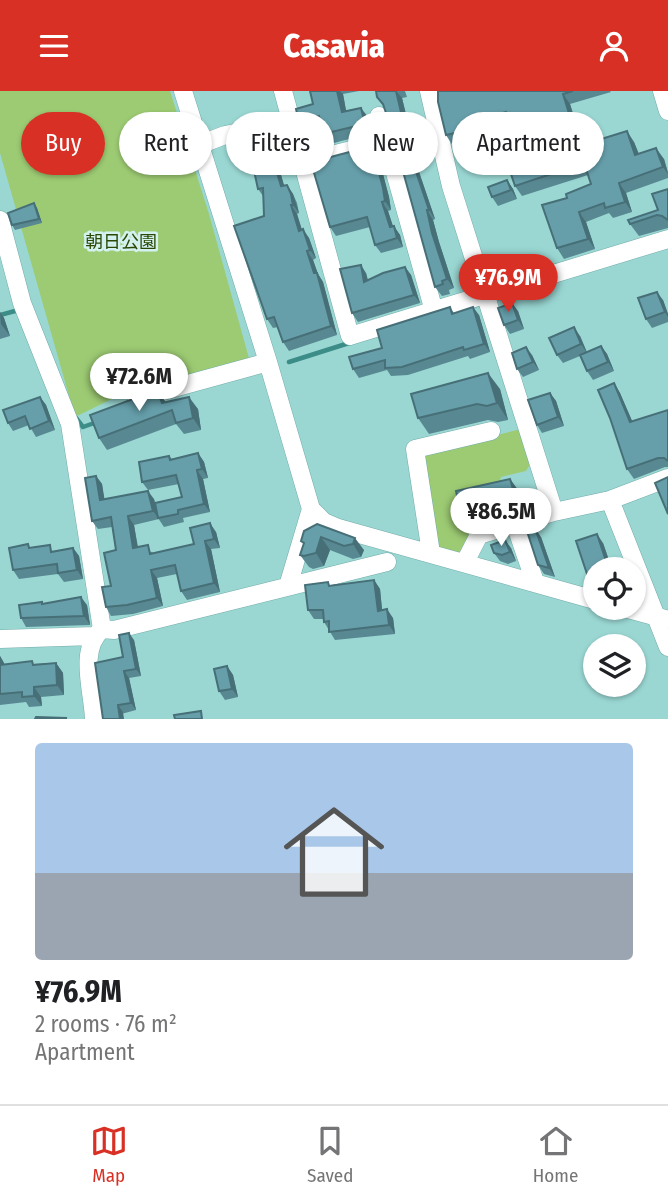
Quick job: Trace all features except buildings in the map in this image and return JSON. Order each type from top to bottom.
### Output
[{"type":"street","points":[[183,91],[189,112]]},
{"type":"street","points":[[283,91],[289,112]]},
{"type":"street","points":[[429,91],[451,186],[554,512]]},
{"type":"street","points":[[662,91],[668,111]]},
{"type":"street","points":[[208,175],[268,362],[311,509],[324,522],[338,528],[583,596]]},
{"type":"street","points":[[307,175],[350,336],[668,239]]},
{"type":"street","points":[[396,175],[434,311]]},
{"type":"street","points":[[0,220],[25,311],[75,422],[98,633],[89,648],[88,664],[94,719]]},
{"type":"street","points":[[118,405],[159,391],[268,362]]},
{"type":"street","points":[[431,552],[415,449],[491,431]]},
{"type":"street","points":[[465,562],[479,535],[554,512],[610,500],[668,478]]},
{"type":"street","points":[[610,500],[662,619],[668,646]]},
{"type":"street","points":[[288,586],[311,509]]},
{"type":"street","points":[[515,524],[535,582]]},
{"type":"street","points":[[0,639],[98,633],[387,562]]},
{"type":"green space","name":"朝日公園","points":[[0,91],[170,91],[177,112],[119,112],[119,175],[197,175],[250,362],[118,396],[75,417],[0,153]]},
{"type":"green space","points":[[524,428],[532,461],[526,471],[501,477],[496,496],[460,502],[470,536],[460,558],[435,550],[423,455]]},
{"type":"waterway","points":[[0,315],[21,312]]},
{"type":"waterway","points":[[289,362],[349,343]]},
{"type":"waterway","points":[[76,418],[83,427],[97,422]]}]
